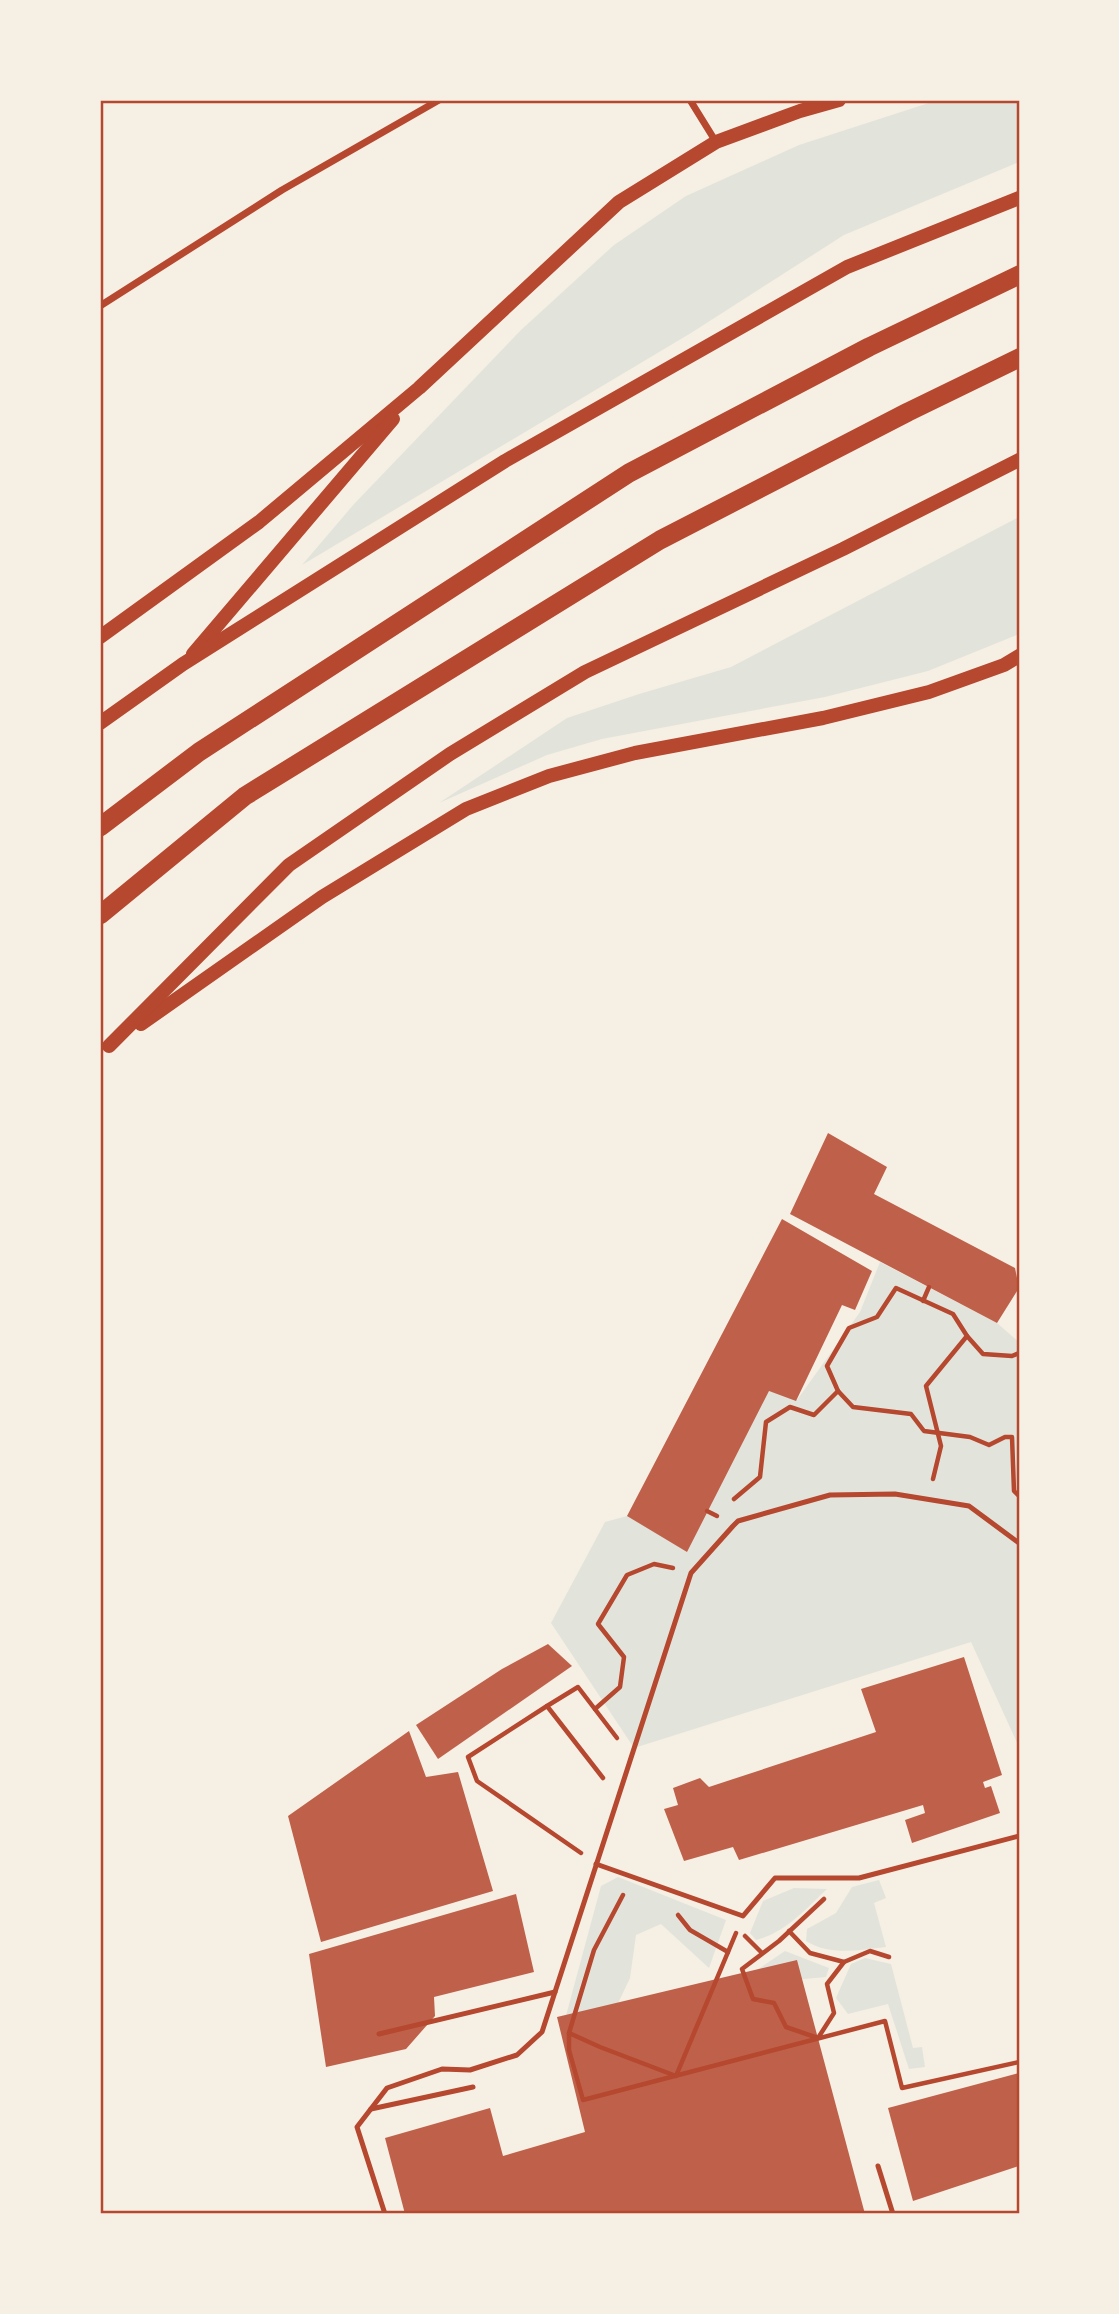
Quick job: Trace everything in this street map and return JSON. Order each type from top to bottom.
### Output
[{"type":"highway","points":[[100,827],[199,752],[629,473],[869,347],[1019,275]]},
{"type":"highway","points":[[100,915],[245,796],[660,541],[908,412],[1019,358]]},
{"type":"main road","points":[[100,637],[259,522],[419,388],[619,202],[716,142],[800,111],[839,100]]},
{"type":"main road","points":[[100,723],[183,664],[505,461],[847,267],[1019,198]]},
{"type":"main road","points":[[183,664],[419,388]]},
{"type":"main road","points":[[105,1050],[289,865],[450,754],[585,672],[844,549],[1019,460]]},
{"type":"main road","points":[[105,1050],[321,897],[466,809],[549,776],[635,753],[823,718],[929,692],[1004,665],[1019,656]]},
{"type":"street","points":[[100,306],[282,190],[439,100]]},
{"type":"street","points":[[690,100],[716,142]]},
{"type":"lane","points":[[385,2214],[358,2127],[387,2088],[442,2069],[470,2070],[517,2055],[542,2032],[691,1573],[738,1521],[830,1495],[895,1494],[969,1506],[1019,1544]]},
{"type":"lane","points":[[596,1864],[743,1916],[775,1878],[859,1878],[1019,1836]]},
{"type":"lane","points":[[379,2034],[555,1992]]},
{"type":"lane","points":[[371,2109],[473,2087]]},
{"type":"lane","points":[[878,2166],[892,2214]]},
{"type":"path","points":[[923,1301],[929,1287]]},
{"type":"path","points":[[1019,1353],[1012,1356],[983,1354],[953,1314],[896,1288],[877,1317],[849,1328],[827,1366],[838,1391],[853,1408],[911,1414],[924,1432],[970,1437],[989,1445],[1005,1437],[1012,1437],[1014,1491],[1019,1496]]},
{"type":"path","points":[[928,1499],[941,1446],[926,1386],[967,1336]]},
{"type":"path","points":[[733,1500],[760,1477],[766,1422],[790,1407],[814,1415],[838,1391]]},
{"type":"path","points":[[715,1515],[724,1507]]},
{"type":"path","points":[[595,1709],[620,1686],[624,1657],[598,1624],[627,1575],[654,1564],[691,1573]]},
{"type":"path","points":[[596,1864],[477,1781],[468,1757],[578,1686],[631,1757]]},
{"type":"path","points":[[547,1706],[618,1798]]},
{"type":"path","points":[[818,2038],[786,2028],[774,2003],[753,1999],[743,1969],[848,1877]]},
{"type":"path","points":[[624,1893],[594,1950],[569,2033],[569,2050],[583,2100],[884,2021],[902,2088],[1019,2062]]},
{"type":"path","points":[[674,1910],[690,1930],[727,1952]]},
{"type":"path","points":[[676,2076],[738,1927],[762,1953]]},
{"type":"path","points":[[789,1931],[810,1953],[844,1962]]},
{"type":"path","points":[[818,2038],[834,2012],[827,1984],[844,1962],[870,1951],[889,1957]]},
{"type":"path","points":[[569,2033],[676,2076]]},
{"type":"shaded area","points":[[938,100],[1019,100],[1019,162],[844,235],[691,333],[302,565],[354,504],[521,330],[614,245],[686,196],[799,145]]},
{"type":"shaded area","points":[[1019,517],[1019,634],[928,671],[825,697],[602,739],[547,755],[439,803],[567,718],[731,667]]},
{"type":"shaded area","points":[[880,1262],[997,1323],[1019,1342],[1019,1747],[971,1642],[634,1748],[551,1623],[605,1522],[627,1516],[769,1391],[797,1400],[860,1312]]},
{"type":"shaded area","points":[[618,1877],[726,1920],[709,1968],[661,1924],[636,1935],[630,1978],[602,2037],[564,2023],[601,1886]]},
{"type":"shaded area","points":[[879,1880],[886,1898],[874,1903],[886,1947],[835,1950],[815,1946],[806,1941],[807,1929],[836,1913],[852,1887]]},
{"type":"shaded area","points":[[794,1888],[827,1889],[786,1926],[756,1940],[750,1933],[763,1901]]},
{"type":"shaded area","points":[[785,1951],[829,1968],[826,1977],[783,1981],[751,1974]]},
{"type":"shaded area","points":[[865,1958],[891,1964],[913,2048],[922,2047],[925,2067],[909,2069],[888,2004],[848,2014],[836,1998],[851,1964]]},
{"type":"building","points":[[828,1133],[887,1167],[874,1194],[1015,1268],[1019,1288],[997,1323],[790,1214]]},
{"type":"building","points":[[782,1219],[872,1271],[855,1310],[842,1305],[796,1401],[769,1391],[687,1552],[627,1516]]},
{"type":"building","points":[[548,1644],[572,1666],[438,1759],[416,1725],[502,1669]]},
{"type":"building","points":[[964,1657],[1002,1775],[983,1782],[985,1788],[991,1786],[1000,1813],[912,1843],[905,1820],[925,1813],[923,1805],[739,1860],[733,1847],[684,1861],[664,1809],[678,1805],[673,1788],[700,1778],[709,1787],[876,1732],[861,1689]]},
{"type":"building","points":[[409,1731],[426,1777],[458,1772],[493,1891],[321,1942],[288,1816]]},
{"type":"building","points":[[516,1894],[534,1972],[434,1997],[435,2016],[406,2049],[326,2067],[309,1954]]},
{"type":"building","points":[[797,1960],[865,2214],[405,2214],[385,2138],[490,2108],[503,2156],[585,2132],[557,2017]]},
{"type":"building","points":[[1019,2073],[1019,2166],[913,2201],[888,2108]]}]
